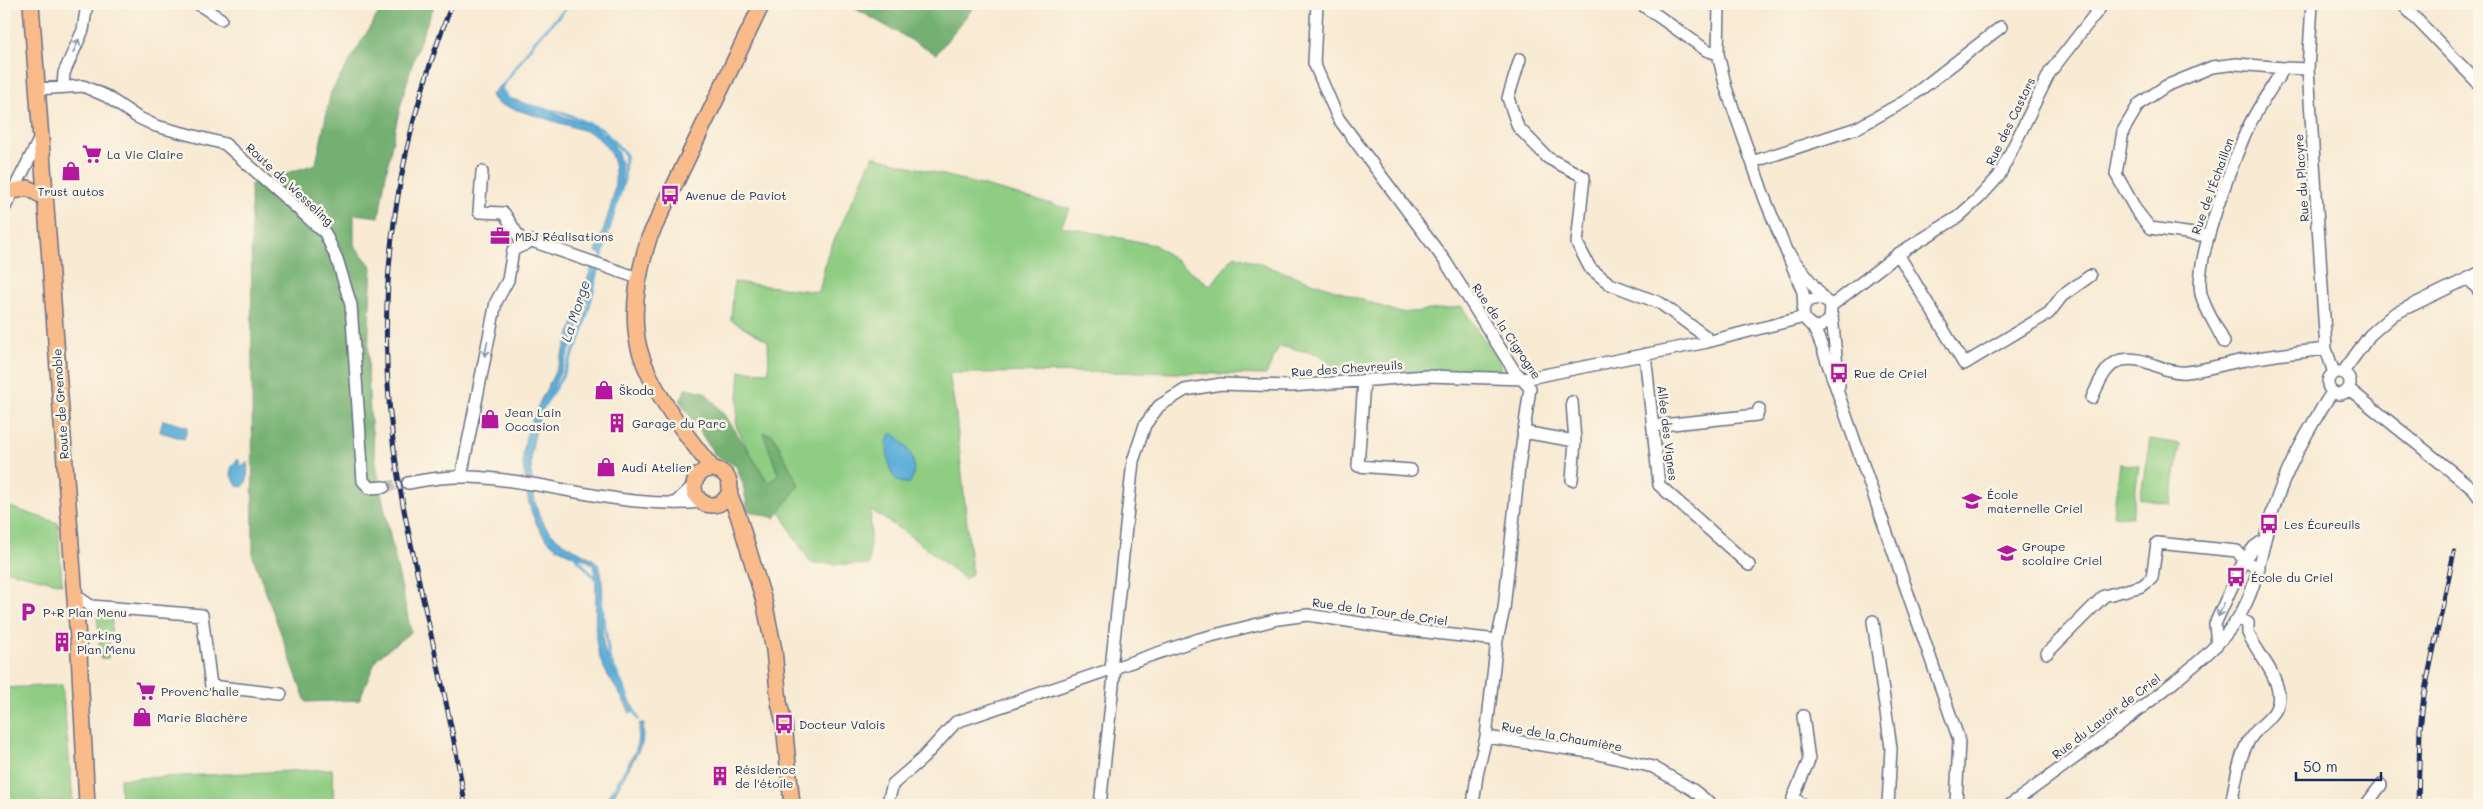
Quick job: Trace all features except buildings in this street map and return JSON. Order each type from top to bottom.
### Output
[{"type":"main road","name":"Route de Grenoble","points":[[31,4],[39,140],[74,596],[87,805]]},
{"type":"main road","points":[[714,469],[680,427],[643,360],[639,347],[637,325],[638,278],[649,238],[762,4]]},
{"type":"main road","points":[[15,189],[42,174]]},
{"type":"main road","points":[[15,189],[28,188],[44,197]]},
{"type":"main road","points":[[680,427],[694,458],[697,498],[724,513],[746,542]]},
{"type":"main road","points":[[695,481],[707,469],[722,472],[729,479],[729,493],[738,515],[764,601],[774,650],[792,805]]},
{"type":"main road","points":[[707,504],[722,502],[729,493]]},
{"type":"main road","points":[[779,702],[775,734],[782,805]]},
{"type":"street","points":[[63,86],[64,73],[83,30],[87,4]]},
{"type":"street","points":[[198,4],[221,19]]},
{"type":"street","name":"Rue de la Cigrogne","points":[[1317,4],[1314,63],[1338,118],[1445,262],[1513,369],[1524,379],[1530,388],[1523,432],[1504,609],[1497,640],[1486,737],[1477,775],[1473,805]]},
{"type":"street","points":[[1641,4],[1706,50],[1718,54]]},
{"type":"street","points":[[1719,4],[1718,54],[1726,88],[1752,162],[1803,292],[1806,317],[1822,346],[1839,393],[1958,740],[1956,805]]},
{"type":"street","name":"Rue des Castors","points":[[1829,307],[1898,254],[1958,217],[1999,176],[2050,72],[2103,4]]},
{"type":"street","name":"Rue du Placyre","points":[[2312,4],[2308,69],[2326,350],[2339,372]]},
{"type":"street","points":[[2402,4],[2479,84]]},
{"type":"street","points":[[1752,162],[1857,128],[1907,100],[2001,26]]},
{"type":"street","points":[[1520,59],[1508,98],[1518,127],[1524,134],[1548,158],[1584,177],[1577,243],[1590,268],[1610,284],[1660,302],[1705,336],[1707,342]]},
{"type":"street","points":[[2208,236],[2150,228],[2136,210],[2116,174],[2123,131],[2139,104],[2166,86],[2212,67],[2237,64],[2308,69]]},
{"type":"street","name":"Rue de l'Échaillon","points":[[2224,342],[2201,294],[2201,263],[2208,236],[2246,132],[2284,68]]},
{"type":"street","name":"Route de Wesseling","points":[[37,89],[84,86],[106,96],[137,117],[156,126],[225,144],[325,233],[338,259],[351,305],[364,481],[370,488],[384,487]]},
{"type":"street","points":[[4,209],[39,140]]},
{"type":"street","points":[[482,172],[479,212],[504,213],[524,245]]},
{"type":"street","points":[[461,477],[496,302],[508,280],[513,250],[532,241],[638,278]]},
{"type":"street","points":[[1786,251],[1794,258],[1829,307],[1839,373],[1839,393]]},
{"type":"street","points":[[1898,254],[1964,364],[2049,313],[2062,296],[2090,276]]},
{"type":"street","points":[[2350,389],[2341,394],[2332,392],[2328,382],[2339,372],[2370,335],[2394,314],[2479,273]]},
{"type":"street","points":[[2469,279],[2479,291]]},
{"type":"street","points":[[1806,317],[1811,299],[1829,307]]},
{"type":"street","points":[[1806,317],[1824,325],[1829,307]]},
{"type":"street","name":"Rue des Chevreuils","points":[[1113,667],[1134,462],[1146,425],[1159,406],[1185,390],[1222,384],[1291,386],[1426,376],[1524,379],[1707,342],[1806,317]]},
{"type":"street","points":[[2092,398],[2101,378],[2110,367],[2121,360],[2135,360],[2168,370],[2184,372],[2246,360],[2326,350]]},
{"type":"street","name":"Allée des Vignes","points":[[1645,354],[1659,485],[1750,565]]},
{"type":"street","points":[[2339,372],[2350,379],[2350,389]]},
{"type":"street","points":[[1364,381],[1358,466],[1411,470]]},
{"type":"street","points":[[2350,389],[2474,489],[2479,497]]},
{"type":"street","name":"Rue du Lavoir de Criel","points":[[2010,805],[2114,730],[2217,645],[2238,618],[2259,569],[2264,540],[2273,508],[2289,467],[2332,392]]},
{"type":"street","points":[[1572,402],[1575,441],[1572,480]]},
{"type":"street","points":[[1653,426],[1756,415],[1759,409]]},
{"type":"street","points":[[1523,432],[1575,441]]},
{"type":"street","points":[[408,483],[444,477],[461,477],[529,484],[661,504],[707,504]]},
{"type":"street","points":[[675,504],[695,481]]},
{"type":"street","points":[[2217,645],[2215,624],[2244,560],[2254,546],[2264,540]]},
{"type":"street","points":[[2047,652],[2104,596],[2142,586],[2152,578],[2157,543],[2237,551],[2244,560],[2259,569]]},
{"type":"street","points":[[74,596],[91,606],[202,615],[211,686],[281,694]]},
{"type":"street","name":"Rue de la Tour de Criel","points":[[887,805],[893,784],[922,759],[956,722],[1199,639],[1296,615],[1497,640]]},
{"type":"street","points":[[2230,805],[2243,752],[2248,741],[2255,731],[2275,713],[2278,703],[2278,690],[2248,633],[2248,623],[2238,618]]},
{"type":"street","points":[[1873,621],[1891,748],[1888,805]]},
{"type":"street","points":[[1100,805],[1113,667]]},
{"type":"street","points":[[1803,716],[1809,760],[1793,798],[1804,805]]},
{"type":"street","name":"Rue de la Chaumière","points":[[1486,737],[1590,752],[1653,767],[1693,790],[1712,805]]},
{"type":"street","points":[[2366,805],[2381,785]]},
{"type":"green space","points":[[384,4],[435,4],[424,29],[407,82],[388,163],[379,217],[354,214],[354,245],[372,267],[368,364],[369,404],[374,449],[383,502],[411,632],[377,658],[359,700],[306,702],[253,557],[251,184],[316,164],[331,92]]},
{"type":"green space","points":[[847,4],[976,4],[936,54]]},
{"type":"green space","points":[[873,156],[1070,209],[1061,226],[1155,245],[1210,286],[1235,255],[1400,313],[1462,307],[1499,362],[1501,371],[1343,376],[1319,354],[1279,346],[1266,375],[1137,372],[949,373],[956,415],[972,574],[965,579],[913,538],[871,510],[869,565],[811,563],[794,537],[736,426],[740,371],[769,372],[768,341],[731,320],[734,282],[819,292],[827,256]]},
{"type":"green space","points":[[686,388],[705,392],[727,418],[769,483],[778,474],[763,432],[773,435],[799,485],[775,518],[748,511],[743,484],[736,466],[715,455],[680,401]]},
{"type":"green space","points":[[2150,439],[2180,444],[2170,504],[2140,499]]},
{"type":"green space","points":[[2120,464],[2139,466],[2132,517],[2113,515]]},
{"type":"green space","points":[[4,505],[58,523],[62,584],[4,570]]},
{"type":"green space","points":[[97,607],[109,608],[112,622],[108,658],[100,658]]},
{"type":"green space","points":[[62,685],[73,801],[4,805],[4,688]]},
{"type":"green space","points":[[332,769],[334,805],[121,805],[120,779]]},
{"type":"water","points":[[500,85],[500,92],[506,97],[588,125],[606,136],[616,149],[621,165],[621,182],[618,200],[602,254],[596,252],[607,220],[615,187],[615,171],[612,157],[603,143],[589,132],[498,104],[491,94]]},
{"type":"water","points":[[593,262],[599,264],[572,344],[537,427],[531,462],[532,481],[526,480],[523,463],[524,446],[528,430],[558,366]]},
{"type":"water","points":[[163,420],[188,427],[184,439],[160,432]]},
{"type":"water","points":[[892,433],[903,443],[911,455],[914,469],[910,483],[902,483],[897,480],[890,469],[887,441]]},
{"type":"water","points":[[238,459],[241,468],[248,462],[247,480],[243,487],[237,486],[231,472],[232,466]]},
{"type":"water","points":[[526,489],[533,490],[541,520],[552,534],[592,559],[599,566],[603,592],[602,635],[605,652],[635,711],[630,713],[608,676],[598,651],[596,641],[594,566],[586,560],[552,544],[534,519]]},
{"type":"water","points":[[640,723],[644,723],[642,744],[609,805],[604,805],[636,750]]},
{"type":"waterway","name":"La Morge","points":[[509,100],[501,88],[534,42],[570,4]]},
{"type":"waterway","name":"La Morge","points":[[518,103],[564,113],[603,130],[625,154],[624,180],[610,226]]},
{"type":"waterway","name":"La Morge","points":[[600,262],[605,244]]},
{"type":"waterway","name":"La Morge","points":[[545,405],[561,378],[581,336],[599,268]]},
{"type":"waterway","name":"La Morge","points":[[573,554],[599,582]]},
{"type":"waterway","name":"La Morge","points":[[601,598],[609,657],[628,697]]},
{"type":"waterway","name":"La Morge","points":[[634,710],[638,719]]},
{"type":"tunnel","points":[[384,487],[408,483]]},
{"type":"railway","points":[[452,4],[431,63],[414,121],[401,180],[392,240],[387,300],[387,360],[391,421],[399,483],[451,724],[465,805]]},
{"type":"railway","points":[[2418,805],[2420,729],[2424,695],[2454,552]]},
{"type":"place","name":"La Vie Claire","points":[[92,154]]},
{"type":"place","name":"Trust autos","points":[[71,171]]},
{"type":"place","name":"Avenue de Paviot","points":[[670,195]]},
{"type":"place","name":"MBJ Réalisations","points":[[500,236]]},
{"type":"place","name":"Rue de Criel","points":[[1839,373]]},
{"type":"place","name":"Škoda","points":[[604,390]]},
{"type":"place","name":"Jean Lain Occasion","points":[[490,419]]},
{"type":"place","name":"Garage du Parc","points":[[617,423]]},
{"type":"place","name":"Audi Atelier","points":[[606,467]]},
{"type":"place","name":"École maternelle Criel","points":[[1972,501]]},
{"type":"place","name":"Les Écureuils","points":[[2269,524]]},
{"type":"place","name":"Groupe scolaire Criel","points":[[2007,553]]},
{"type":"place","name":"École du Criel","points":[[2236,577]]},
{"type":"place","name":"P+R Plan Menu","points":[[28,612]]},
{"type":"place","name":"Parking Plan Menu","points":[[62,642]]},
{"type":"place","name":"Provenc'halle","points":[[146,691]]},
{"type":"place","name":"Marie Blachère","points":[[142,717]]},
{"type":"place","name":"Docteur Valois","points":[[784,724]]},
{"type":"place","name":"Résidence de l'étoile","points":[[720,776]]}]
